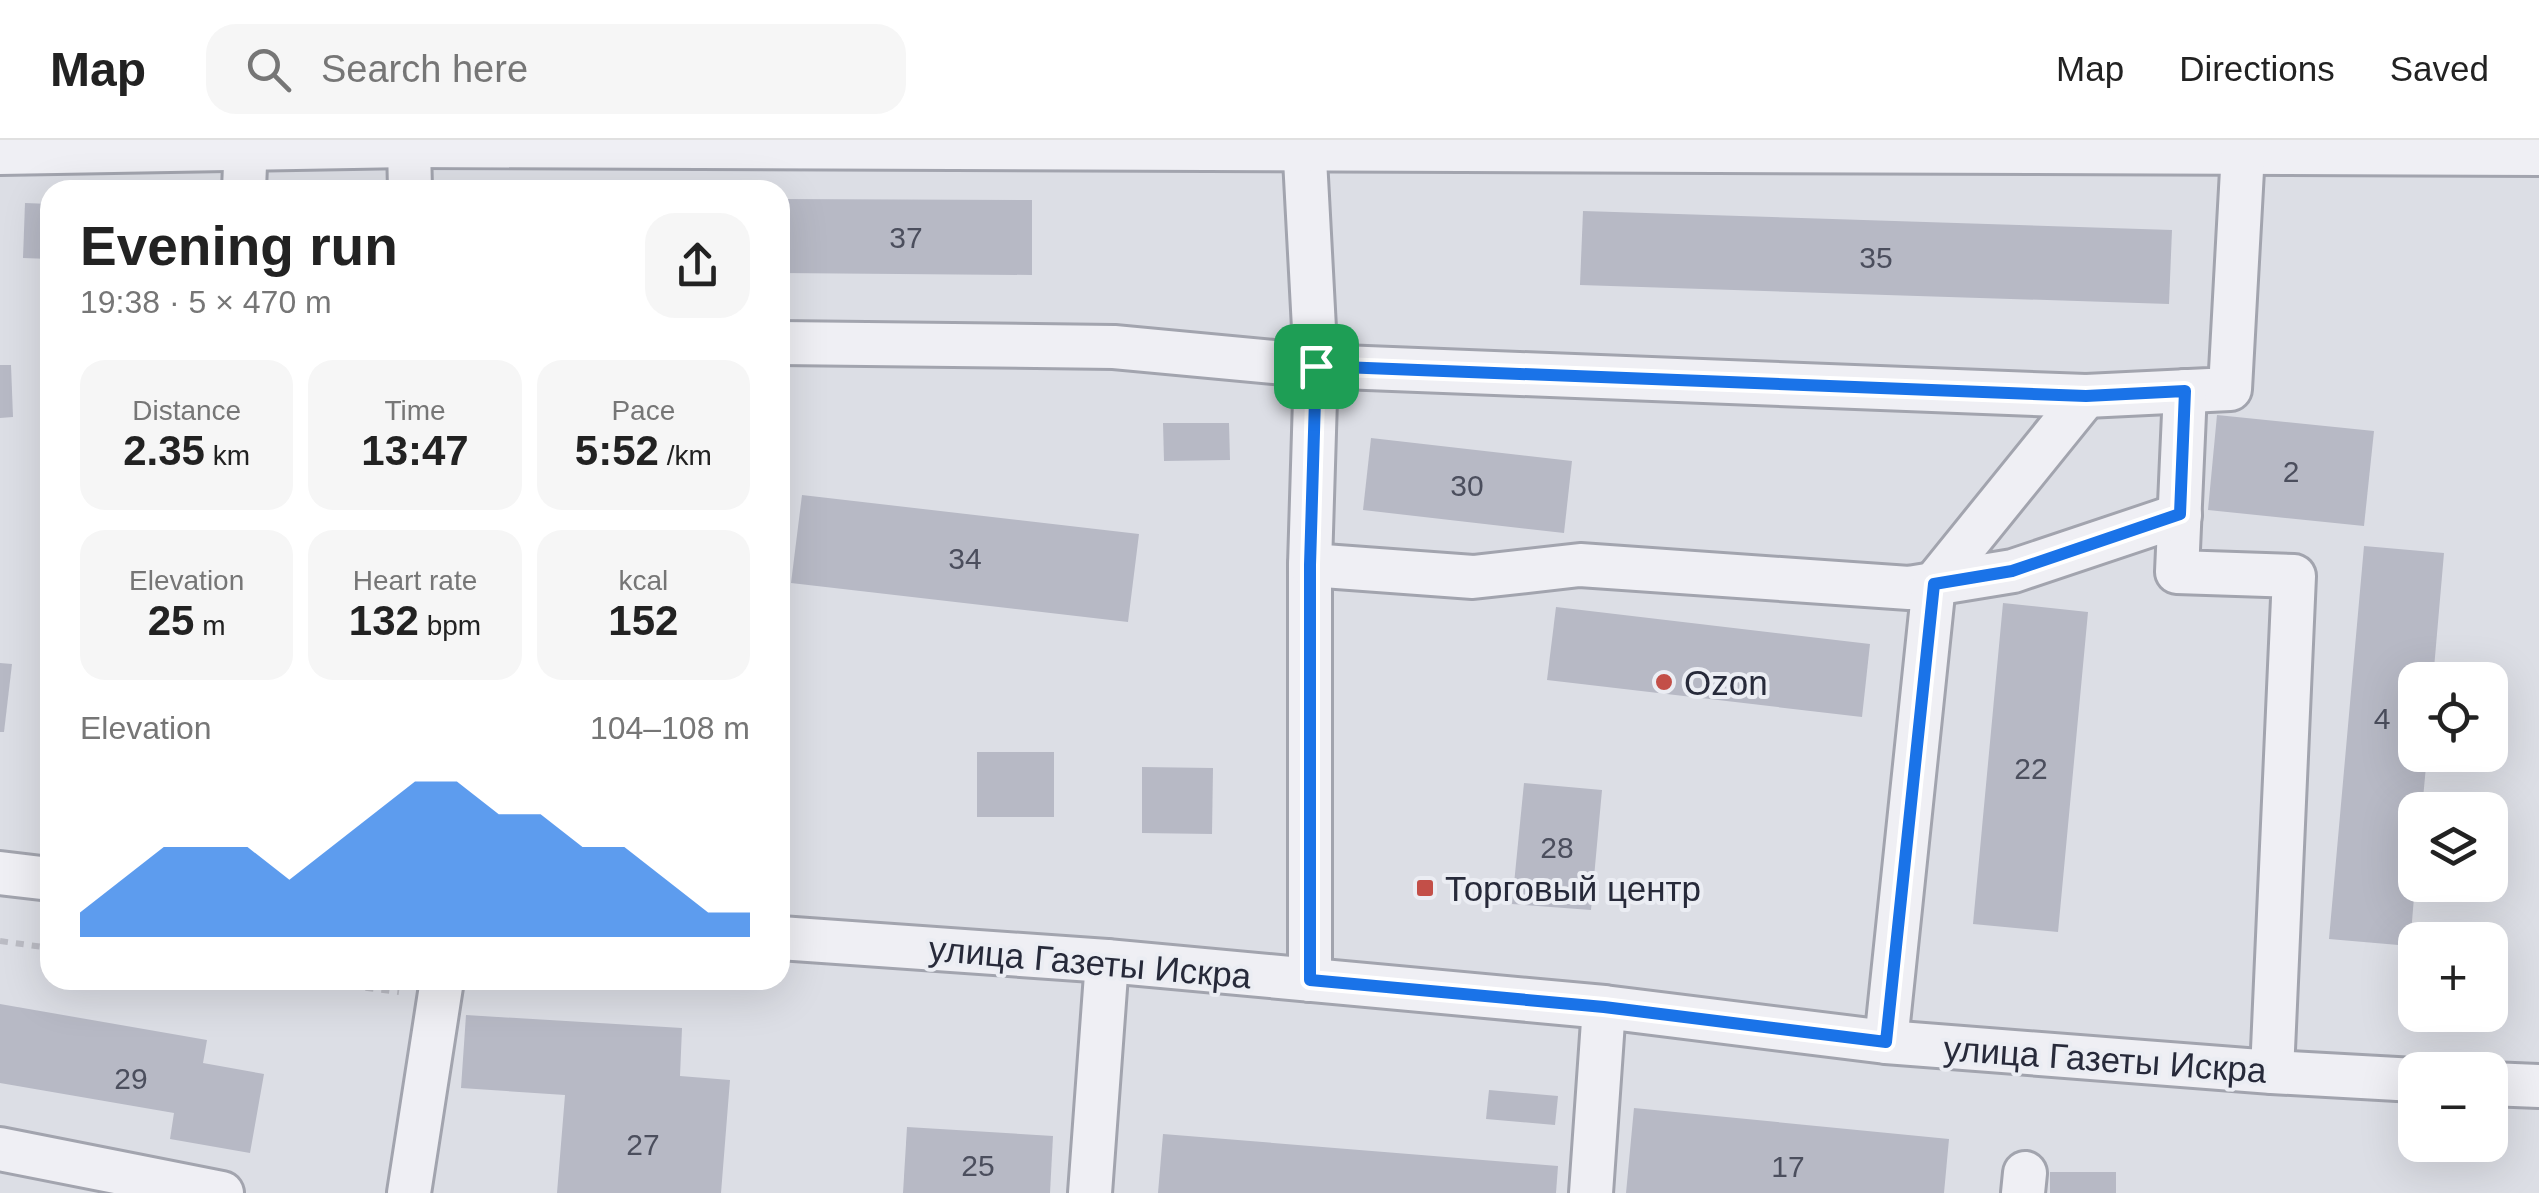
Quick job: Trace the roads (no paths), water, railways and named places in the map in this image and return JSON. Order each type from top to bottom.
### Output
[{"type":"street","points":[[244,180],[245,144]]},
{"type":"street","points":[[0,153],[245,144],[1304,145],[2243,152],[2517,149]]},
{"type":"street","points":[[1304,145],[1316,366],[1310,565],[1310,980]]},
{"type":"street","points":[[409,146],[410,180]]},
{"type":"street","points":[[790,343],[1114,347],[1316,366],[2086,396],[2230,389],[2243,152]]},
{"type":"street","points":[[2185,391],[2177,572],[2294,576],[2272,1072]]},
{"type":"street","points":[[1886,1042],[1934,584],[2086,396]]},
{"type":"street","points":[[1310,565],[1473,577],[1580,565],[1910,588],[2012,571],[2180,514]]},
{"type":"street","points":[[0,873],[40,877]]},
{"type":"street","name":"улица Газеты Искра","points":[[790,939],[1107,961],[1604,1007],[1886,1042],[2398,1079]]},
{"type":"street","points":[[1090,1193],[1107,961]]},
{"type":"street","points":[[409,1193],[441,990]]},
{"type":"street","points":[[1591,1193],[1604,1007]]},
{"type":"street","points":[[2508,1085],[2539,1086]]},
{"type":"street","points":[[0,1149],[222,1193]]},
{"type":"place","name":"Ozon","points":[[1664,682]]},
{"type":"place","name":"Торговый центр","points":[[1425,888]]}]
